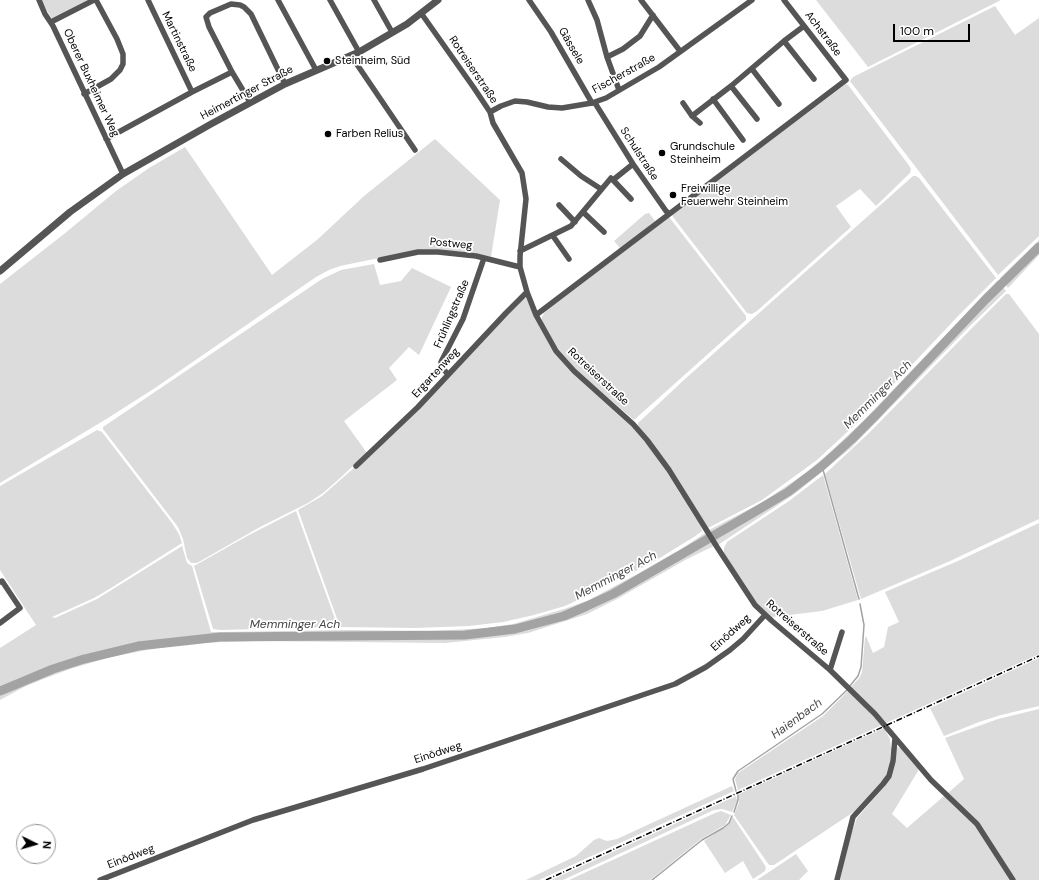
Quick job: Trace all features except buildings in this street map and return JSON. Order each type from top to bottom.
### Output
[{"type":"street","name":"Oberer Buxheimer Weg","points":[[39,0],[45,14],[51,22],[123,174]]},
{"type":"street","points":[[51,22],[95,0],[117,39],[122,54],[122,64],[120,70],[112,79],[84,94]]},
{"type":"street","name":"Martinstraße","points":[[148,0],[192,92]]},
{"type":"street","points":[[278,0],[316,70]]},
{"type":"street","points":[[330,0],[359,52]]},
{"type":"street","points":[[374,0],[392,32]]},
{"type":"street","name":"Heimertinger Straße","points":[[0,271],[70,212],[123,174],[250,102],[285,84],[359,52],[421,13],[438,0]]},
{"type":"street","name":"Gässele","points":[[529,0],[552,32],[594,103]]},
{"type":"street","points":[[588,0],[597,20],[607,57],[619,90]]},
{"type":"street","points":[[640,0],[680,51]]},
{"type":"street","name":"Fischerstraße","points":[[490,112],[515,101],[555,108],[568,108],[594,103],[606,98],[659,67],[752,0]]},
{"type":"street","name":"Achstraße","points":[[669,214],[846,80],[784,0]]},
{"type":"street","points":[[250,102],[232,72],[209,27],[206,17],[210,13],[235,4],[244,7],[251,14],[285,84]]},
{"type":"street","name":"Rotreiserstraße","points":[[421,13],[490,112],[493,123],[522,173],[526,208],[520,252],[520,267],[527,292],[536,315],[552,344],[566,363],[633,424],[647,440],[669,470],[751,599],[765,615],[830,670],[875,714],[921,770],[977,824],[1013,880]]},
{"type":"street","points":[[607,57],[623,49],[640,36],[653,15]]},
{"type":"street","points":[[692,116],[752,70],[784,41],[804,26]]},
{"type":"street","points":[[784,41],[814,79]]},
{"type":"street","points":[[350,56],[414,150]]},
{"type":"street","points":[[752,70],[779,104]]},
{"type":"street","points":[[106,139],[232,72]]},
{"type":"street","points":[[731,86],[757,119]]},
{"type":"street","points":[[713,99],[743,140]]},
{"type":"street","name":"Schulstraße","points":[[594,103],[633,164],[669,214]]},
{"type":"street","points":[[683,103],[692,116],[700,123]]},
{"type":"street","points":[[561,159],[581,176],[601,189]]},
{"type":"street","points":[[520,252],[571,226],[611,178],[613,180],[633,164]]},
{"type":"street","points":[[613,180],[631,199]]},
{"type":"street","points":[[559,205],[575,222]]},
{"type":"street","points":[[583,212],[604,232]]},
{"type":"street","points":[[536,315],[669,214]]},
{"type":"street","points":[[552,236],[569,259]]},
{"type":"street","name":"Postweg","points":[[380,260],[429,252],[461,254],[520,267]]},
{"type":"street","name":"Frühlingstraße","points":[[448,374],[442,368],[442,362],[463,319],[484,258]]},
{"type":"street","name":"Ergartenweg","points":[[356,466],[411,414],[527,292]]},
{"type":"street","points":[[0,582],[2,581],[20,608],[0,623]]},
{"type":"street","name":"Einödweg","points":[[100,880],[253,820],[423,769],[675,684],[696,673],[724,654],[743,639],[765,615]]},
{"type":"street","name":"Rotreiserstraße","points":[[830,670],[842,632]]},
{"type":"street","points":[[837,880],[853,817],[889,776],[893,761],[895,738]]},
{"type":"shaded area","points":[[41,0],[88,0],[52,19]]},
{"type":"shaded area","points":[[816,0],[1001,0],[868,67]]},
{"type":"shaded area","points":[[995,6],[1015,35],[1039,18],[1039,236],[998,275],[850,81],[853,77]]},
{"type":"shaded area","points":[[846,84],[908,164],[911,169],[910,173],[876,206],[860,189],[836,206],[851,227],[757,311],[752,314],[747,313],[672,214]]},
{"type":"shaded area","points":[[435,139],[500,200],[491,257],[460,252],[389,256],[340,266],[329,270],[316,277],[155,388],[0,483],[0,284],[116,191],[149,168],[185,147],[272,275],[318,239],[364,196]]},
{"type":"shaded area","points":[[913,176],[919,178],[996,278],[858,422],[817,460],[762,500],[708,528],[638,423],[685,379]]},
{"type":"shaded area","points":[[649,213],[655,221],[621,249],[614,241],[645,214]]},
{"type":"shaded area","points":[[669,217],[746,316],[746,320],[634,420],[570,365],[556,347],[542,320],[542,317],[545,311]]},
{"type":"shaded area","points":[[1039,240],[1039,255],[1008,288],[1000,278]]},
{"type":"shaded area","points":[[374,264],[380,285],[401,281],[412,268],[451,287],[419,355],[409,347],[389,368],[397,380],[344,421],[367,453],[323,493],[308,503],[260,527],[197,563],[191,563],[187,558],[183,539],[178,527],[103,427],[322,279],[341,270]]},
{"type":"shaded area","points":[[998,280],[1006,291],[851,448],[796,493],[718,545],[709,530],[763,502],[807,472],[864,420]]},
{"type":"shaded area","points":[[1006,294],[1009,294],[1039,334],[1039,519],[950,561],[861,599],[825,474],[870,432]]},
{"type":"shaded area","points":[[525,298],[549,344],[643,438],[666,471],[701,527],[702,531],[653,562],[597,591],[565,606],[534,615],[503,622],[469,626],[415,628],[340,627],[298,510],[322,496],[371,453],[505,315]]},
{"type":"shaded area","points":[[97,430],[102,432],[172,523],[179,534],[182,543],[94,598],[52,617],[55,618],[97,599],[182,546],[187,563],[192,566],[211,632],[219,632],[351,630],[432,631],[487,628],[513,624],[587,601],[681,549],[705,533],[714,546],[687,559],[617,599],[587,614],[528,633],[445,643],[257,641],[196,643],[151,649],[107,658],[46,678],[26,686],[0,700],[0,648],[36,625],[0,570],[0,486]]},
{"type":"shaded area","points":[[823,475],[858,600],[822,611],[772,617],[756,603],[724,553],[724,548],[727,542],[789,501]]},
{"type":"shaded area","points":[[296,511],[338,627],[213,629],[194,566]]},
{"type":"shaded area","points":[[1039,523],[1039,654],[886,723],[851,687],[860,677],[862,672],[866,636],[873,653],[884,647],[888,627],[899,622],[885,592],[958,561]]},
{"type":"shaded area","points":[[1039,658],[1039,706],[1001,715],[944,736],[930,708]]},
{"type":"shaded area","points":[[848,691],[882,725],[738,790],[735,779],[738,773],[823,716]]},
{"type":"shaded area","points":[[1039,709],[1039,880],[1016,880],[984,830],[948,793],[964,779],[945,738],[998,719]]},
{"type":"shaded area","points":[[884,728],[890,739],[891,749],[889,769],[885,778],[855,811],[774,865],[769,865],[734,815],[739,802],[739,794]]},
{"type":"shaded area","points":[[897,747],[901,748],[918,768],[918,771],[892,814],[907,828],[944,796],[976,826],[1010,880],[840,880],[850,837],[857,818],[883,788]]},
{"type":"shaded area","points":[[732,786],[734,791],[539,880],[526,880],[576,856],[594,840],[599,838],[607,841],[617,839]]},
{"type":"shaded area","points":[[736,796],[737,801],[732,812],[722,809],[714,810],[563,880],[551,880]]},
{"type":"shaded area","points":[[721,811],[731,815],[725,825],[701,839],[650,880],[569,880],[715,813]]},
{"type":"shaded area","points":[[733,817],[766,867],[765,871],[753,879],[743,861],[725,873],[704,841],[727,825]]},
{"type":"shaded area","points":[[796,854],[808,871],[799,880],[757,880]]},
{"type":"waterway","name":"Memminger Ach","points":[[0,691],[53,669],[84,659],[138,646],[220,637],[465,635],[515,629],[564,616],[613,594],[751,514],[788,492],[822,466],[877,414],[985,300],[1039,247]]},
{"type":"waterway","name":"Haienbach","points":[[822,466],[859,599]]},
{"type":"waterway","name":"Haienbach","points":[[849,687],[858,676],[861,667],[864,625],[860,604]]},
{"type":"waterway","name":"Haienbach","points":[[736,791],[733,779],[738,771],[822,714],[847,690]]},
{"type":"waterway","name":"Haienbach","points":[[734,812],[738,795]]},
{"type":"waterway","name":"Haienbach","points":[[652,880],[702,840],[723,828],[729,823],[732,816]]},
{"type":"railway","points":[[546,880],[1039,656]]},
{"type":"place","name":"Steinheim, Süd","points":[[327,61]]},
{"type":"place","name":"Farben Relius","points":[[328,134]]},
{"type":"place","name":"Grundschule Steinheim","points":[[662,153]]},
{"type":"place","name":"Freiwillige Feuerwehr Steinheim","points":[[673,195]]}]
